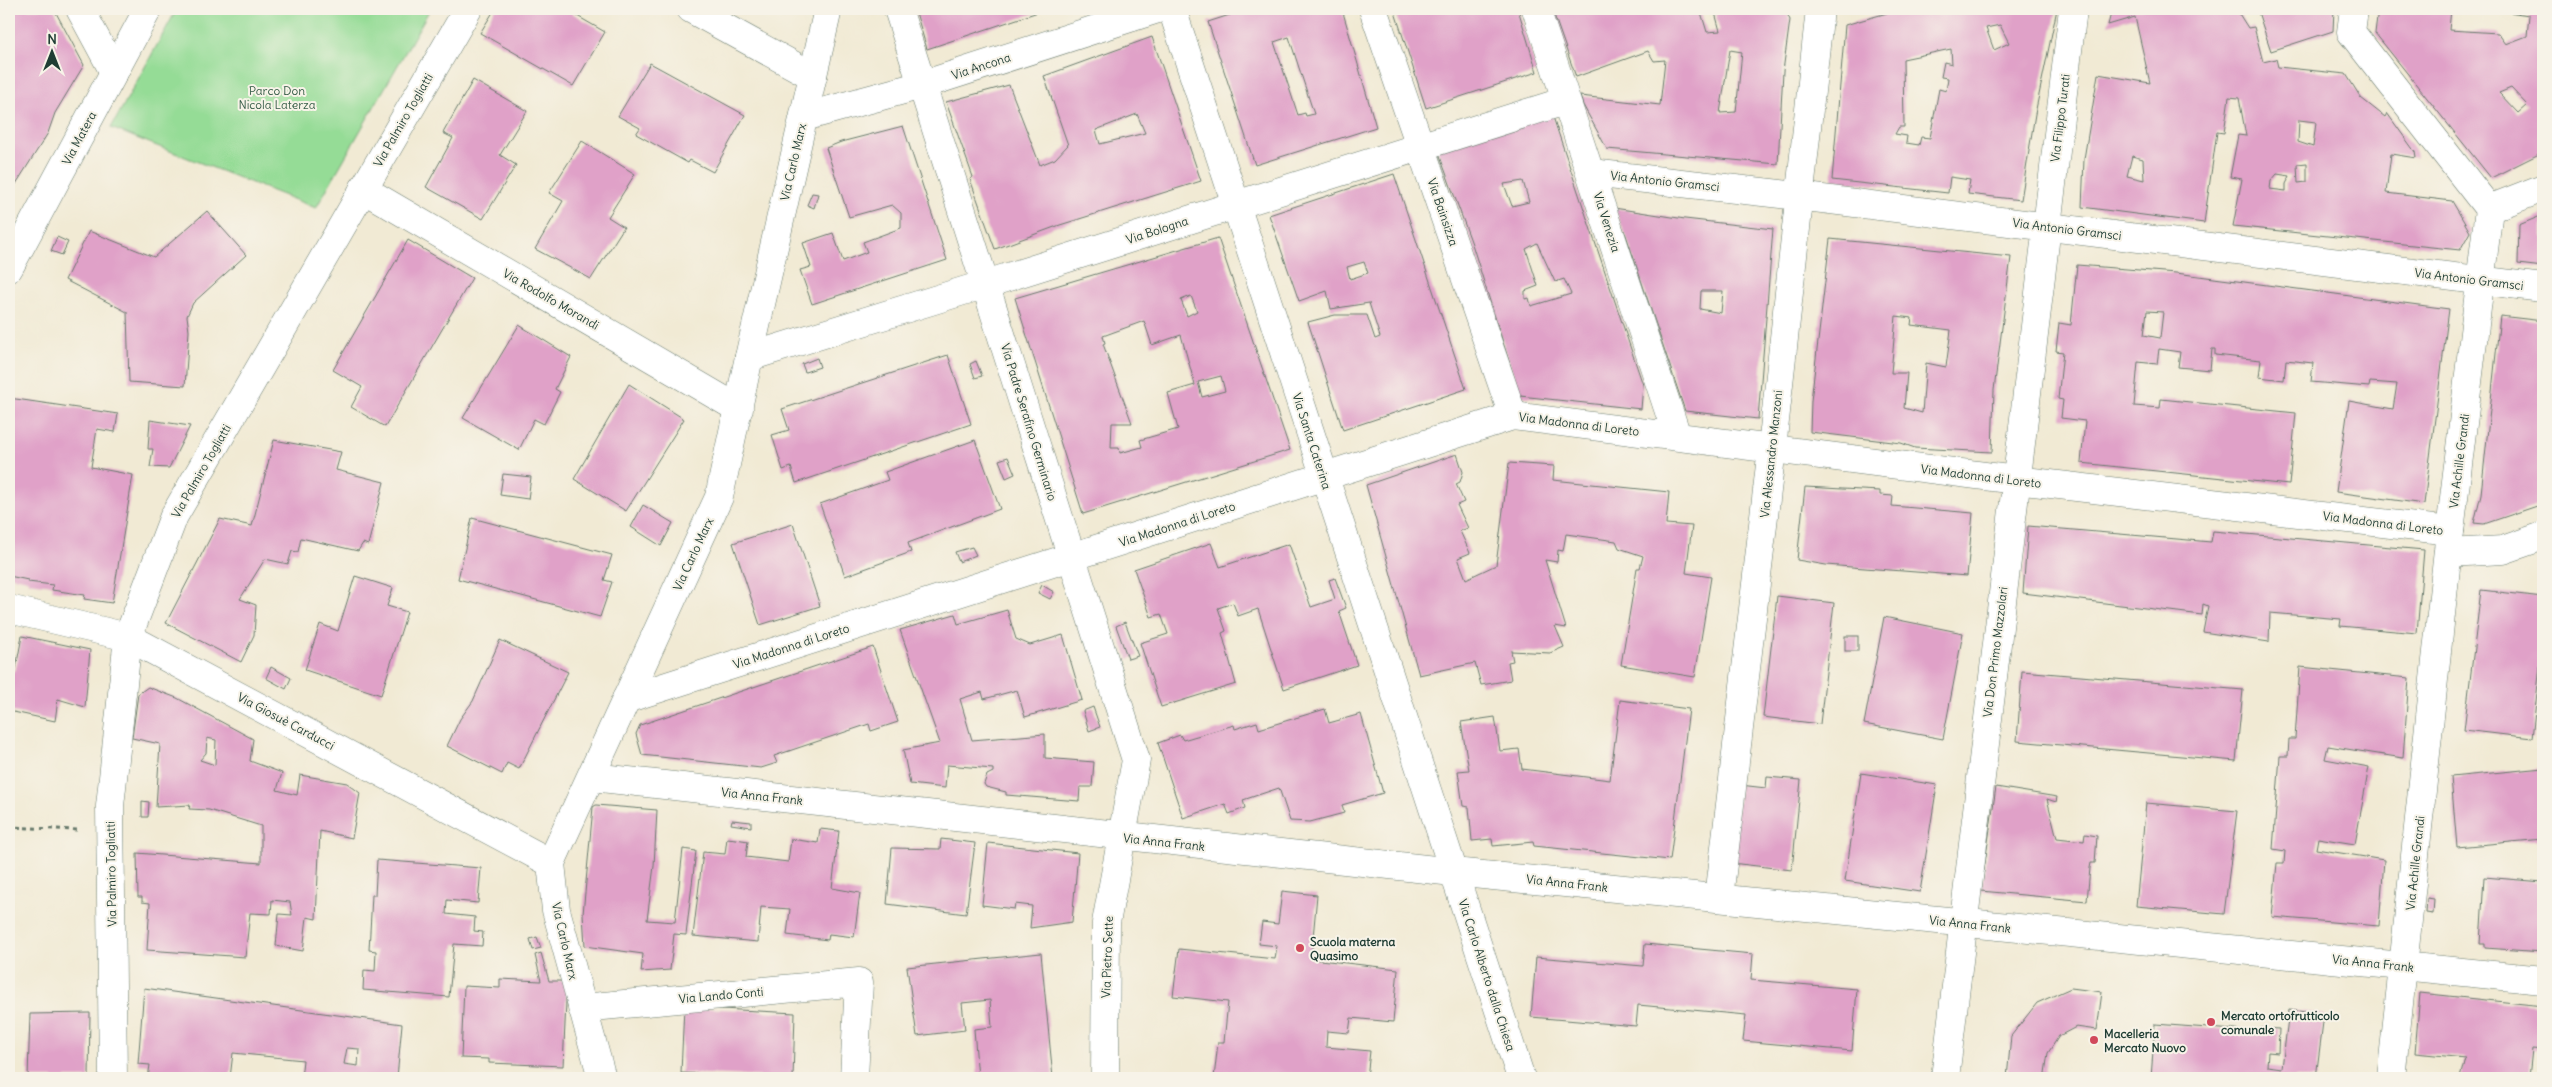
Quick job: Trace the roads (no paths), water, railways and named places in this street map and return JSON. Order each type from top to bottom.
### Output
[{"type":"street","points":[[80,9],[114,72]]},
{"type":"street","name":"Via Matera","points":[[9,268],[148,9]]},
{"type":"street","name":"Via Palmiro Togliatti","points":[[113,1078],[110,806],[128,637],[174,516],[468,9]]},
{"type":"street","points":[[691,9],[813,76]]},
{"type":"street","name":"Via Carlo Marx","points":[[602,1078],[556,910],[551,863],[719,497],[828,9]]},
{"type":"street","name":"Via Padre Serafino Germinario","points":[[898,9],[1136,760],[1120,837]]},
{"type":"street","name":"Via Ancona","points":[[804,117],[922,85],[1158,9]]},
{"type":"street","name":"Via Santa Caterina","points":[[1172,9],[1453,872]]},
{"type":"street","name":"Via Bainsizza","points":[[1373,9],[1513,416]]},
{"type":"street","name":"Via Venezia","points":[[1536,9],[1677,436]]},
{"type":"street","name":"Via Filippo Turati","points":[[2046,226],[2073,9]]},
{"type":"street","points":[[2354,9],[2351,32],[2489,209],[2543,188]]},
{"type":"street","name":"Via Alessandro Manzoni","points":[[1719,898],[1772,448],[1798,196],[1824,10]]},
{"type":"street","name":"Via Bologna","points":[[749,357],[1565,101]]},
{"type":"street","name":"Via Antonio Gramsci","points":[[1591,173],[1798,196],[2543,288]]},
{"type":"street","name":"Via Rodolfo Morandi","points":[[364,189],[738,409]]},
{"type":"street","name":"Via Achille Grandi","points":[[2391,1078],[2449,542],[2489,209]]},
{"type":"street","name":"Via Don Primo Mazzolari","points":[[1945,1078],[2046,226]]},
{"type":"street","name":"Via Madonna di Loreto","points":[[626,699],[1513,416],[2016,480],[2503,550],[2543,536]]},
{"type":"street","name":"Via Giosuè Carducci","points":[[9,609],[128,637],[551,863]]},
{"type":"street","name":"Via Anna Frank","points":[[592,777],[1120,837],[1453,872],[2543,980]]},
{"type":"street","name":"Via Pietro Sette","points":[[1104,1078],[1106,923],[1120,837]]},
{"type":"street","name":"Via Carlo Alberto dalla Chiesa","points":[[1453,872],[1521,1078]]},
{"type":"street","name":"Via Lando Conti","points":[[582,1008],[859,982],[854,1078]]},
{"type":"place","name":"Scuola materna Quasimo","points":[[1300,948]]},
{"type":"place","name":"Mercato ortofrutticolo comunale","points":[[2211,1022]]},
{"type":"place","name":"Macelleria Mercato Nuovo","points":[[2094,1040]]},
{"type":"park label","name":"Parco Don Nicola Laterza","points":[[277,97]]}]
